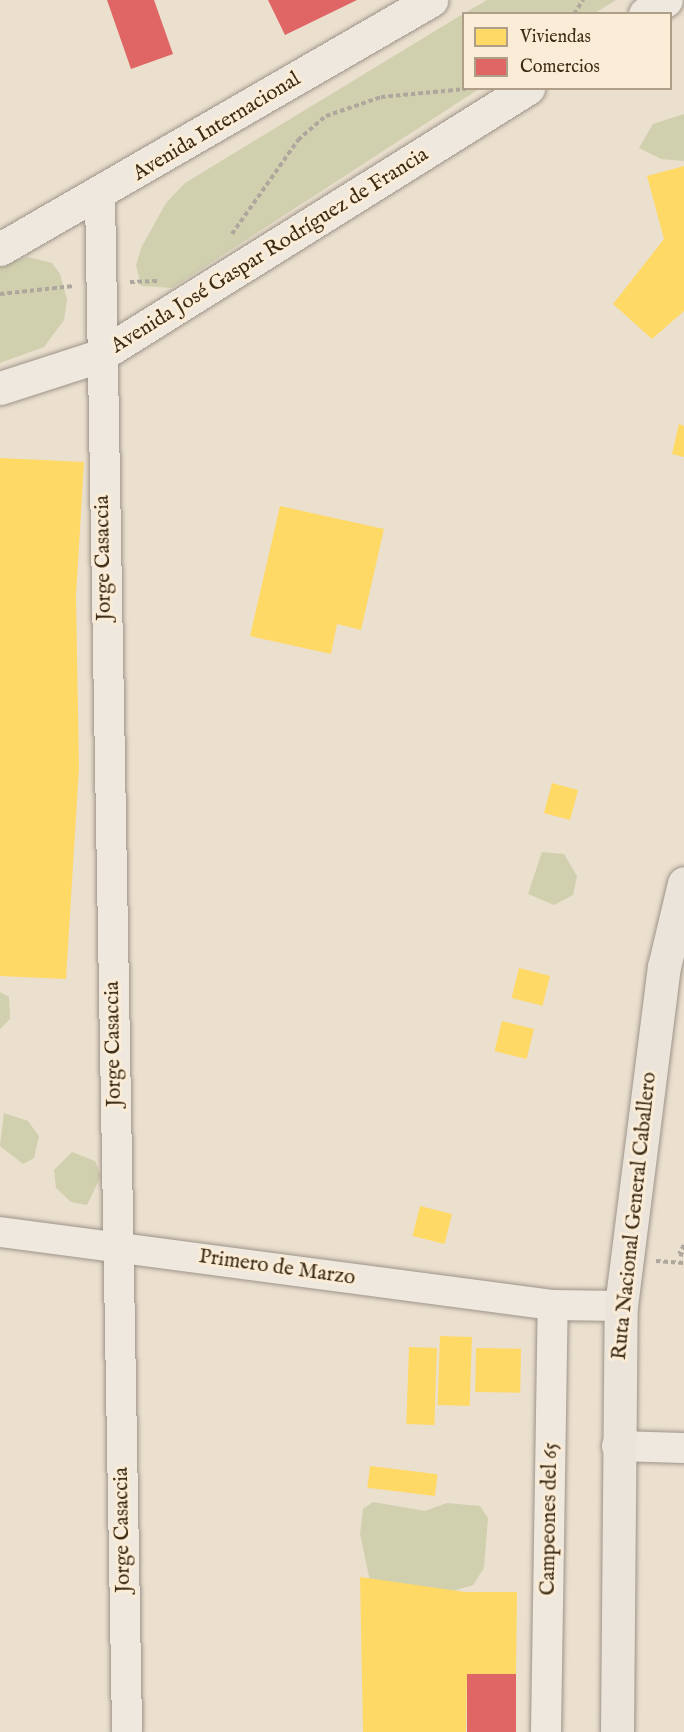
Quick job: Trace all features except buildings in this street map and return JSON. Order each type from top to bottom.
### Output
[{"type":"highway","name":"Ruta Nacional General Caballero","points":[[616,1732],[617,1446],[621,1306],[664,967],[684,883]]},
{"type":"main road","name":"Avenida Internacional","points":[[0,249],[100,196],[431,0]]},
{"type":"main road","points":[[648,12],[666,0]]},
{"type":"main road","name":"Avenida José Gaspar Rodríguez de Francia","points":[[0,388],[99,356],[525,90]]},
{"type":"street","name":"Jorge Casaccia","points":[[100,196],[99,356],[127,1732]]},
{"type":"street","name":"Primero de Marzo","points":[[0,1232],[553,1305],[621,1306]]},
{"type":"street","name":"Campeones del 65","points":[[546,1732],[553,1305]]},
{"type":"street","points":[[617,1446],[684,1448]]},
{"type":"path","points":[[228,239],[298,140],[326,116],[381,97],[462,89]]},
{"type":"path","points":[[0,294],[169,279]]},
{"type":"path","points":[[684,1245],[679,1254],[684,1255]]},
{"type":"green space","points":[[487,0],[616,0],[597,12],[467,12]]},
{"type":"green space","points":[[462,15],[462,90],[477,90],[172,288],[141,286],[136,265],[142,246],[166,203],[185,183]]},
{"type":"green space","points":[[684,114],[684,161],[661,159],[639,148],[653,124]]},
{"type":"green space","points":[[28,257],[52,263],[60,274],[67,300],[64,320],[44,347],[0,363],[0,266]]},
{"type":"green space","points":[[542,852],[564,854],[577,876],[573,895],[554,905],[528,894]]},
{"type":"green space","points":[[0,992],[9,997],[10,1019],[0,1029]]},
{"type":"green space","points":[[4,1113],[28,1121],[39,1136],[34,1158],[23,1164],[0,1146]]},
{"type":"green space","points":[[72,1152],[95,1161],[101,1176],[87,1205],[71,1202],[56,1188],[54,1170]]},
{"type":"green space","points":[[373,1502],[425,1511],[447,1503],[480,1506],[488,1518],[484,1568],[473,1585],[446,1593],[370,1581],[360,1534],[363,1509]]}]
